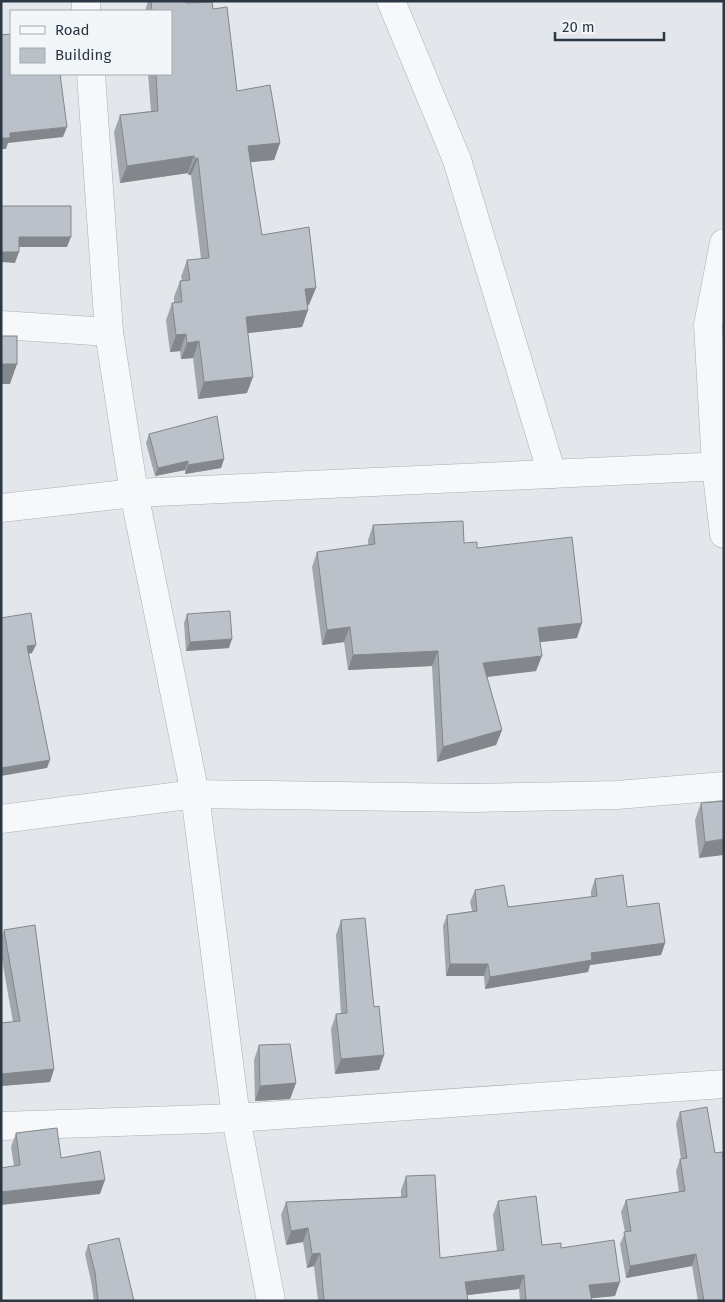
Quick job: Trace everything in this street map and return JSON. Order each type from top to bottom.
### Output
[{"type":"street","points":[[391,1],[457,160],[552,474]]},
{"type":"street","points":[[91,75],[109,332],[134,493],[194,794],[236,1118],[271,1301]]},
{"type":"street","points":[[724,243],[708,325],[724,534]]},
{"type":"street","points":[[1,325],[109,332]]},
{"type":"street","points":[[1,508],[134,493],[720,466]]},
{"type":"street","points":[[1,819],[194,794],[472,798],[617,795],[724,786]]},
{"type":"street","points":[[1,1126],[236,1118],[724,1084]]},
{"type":"building","points":[[151,1],[212,2],[213,9],[227,7],[237,91],[270,85],[280,143],[248,146],[262,235],[309,227],[316,288],[305,289],[308,310],[246,317],[253,377],[204,382],[199,341],[187,343],[186,334],[176,335],[172,303],[182,302],[180,281],[190,280],[187,260],[209,258],[198,158],[195,159],[194,156],[127,166],[120,115],[158,111],[156,75],[172,75],[172,10],[152,10]]},
{"type":"building","points":[[10,34],[10,75],[60,75],[67,127],[10,133],[10,138],[1,138],[1,35]]},
{"type":"building","points":[[1,206],[71,206],[71,237],[19,237],[19,252],[1,252]]},
{"type":"building","points":[[1,336],[17,336],[17,364],[1,364]]},
{"type":"building","points":[[217,416],[224,459],[188,465],[188,461],[158,468],[149,434]]},
{"type":"building","points":[[463,521],[464,543],[477,542],[477,548],[572,537],[582,623],[538,628],[542,656],[483,663],[502,730],[443,747],[438,651],[353,655],[350,627],[327,630],[317,552],[375,544],[373,525]]},
{"type":"building","points":[[230,611],[232,639],[190,642],[187,614]]},
{"type":"building","points":[[31,613],[36,645],[27,646],[50,760],[1,768],[1,618]]},
{"type":"building","points":[[724,801],[724,839],[705,842],[701,803]]},
{"type":"building","points":[[623,875],[627,907],[659,903],[665,943],[591,953],[592,960],[490,977],[488,964],[450,964],[447,915],[477,911],[475,890],[504,885],[508,907],[597,896],[595,879]]},
{"type":"building","points":[[365,918],[374,1007],[379,1006],[384,1055],[341,1059],[336,1014],[347,1013],[341,920]]},
{"type":"building","points":[[35,925],[54,1069],[1,1074],[1,1023],[20,1021],[4,930]]},
{"type":"building","points":[[290,1044],[296,1083],[260,1086],[259,1045]]},
{"type":"building","points":[[707,1107],[715,1153],[722,1152],[724,1157],[724,1301],[704,1301],[696,1254],[630,1266],[624,1232],[631,1231],[626,1200],[685,1191],[680,1159],[687,1158],[680,1112]]},
{"type":"building","points":[[57,1128],[61,1158],[100,1151],[105,1180],[1,1192],[1,1168],[20,1165],[16,1133]]},
{"type":"building","points":[[435,1175],[440,1258],[504,1250],[498,1201],[536,1196],[542,1245],[561,1243],[561,1248],[614,1240],[620,1282],[589,1285],[592,1301],[526,1301],[524,1275],[465,1282],[468,1301],[324,1301],[320,1253],[312,1254],[308,1228],[291,1231],[286,1202],[407,1197],[406,1176]]},
{"type":"building","points":[[119,1238],[134,1301],[98,1301],[95,1272],[88,1245]]}]
